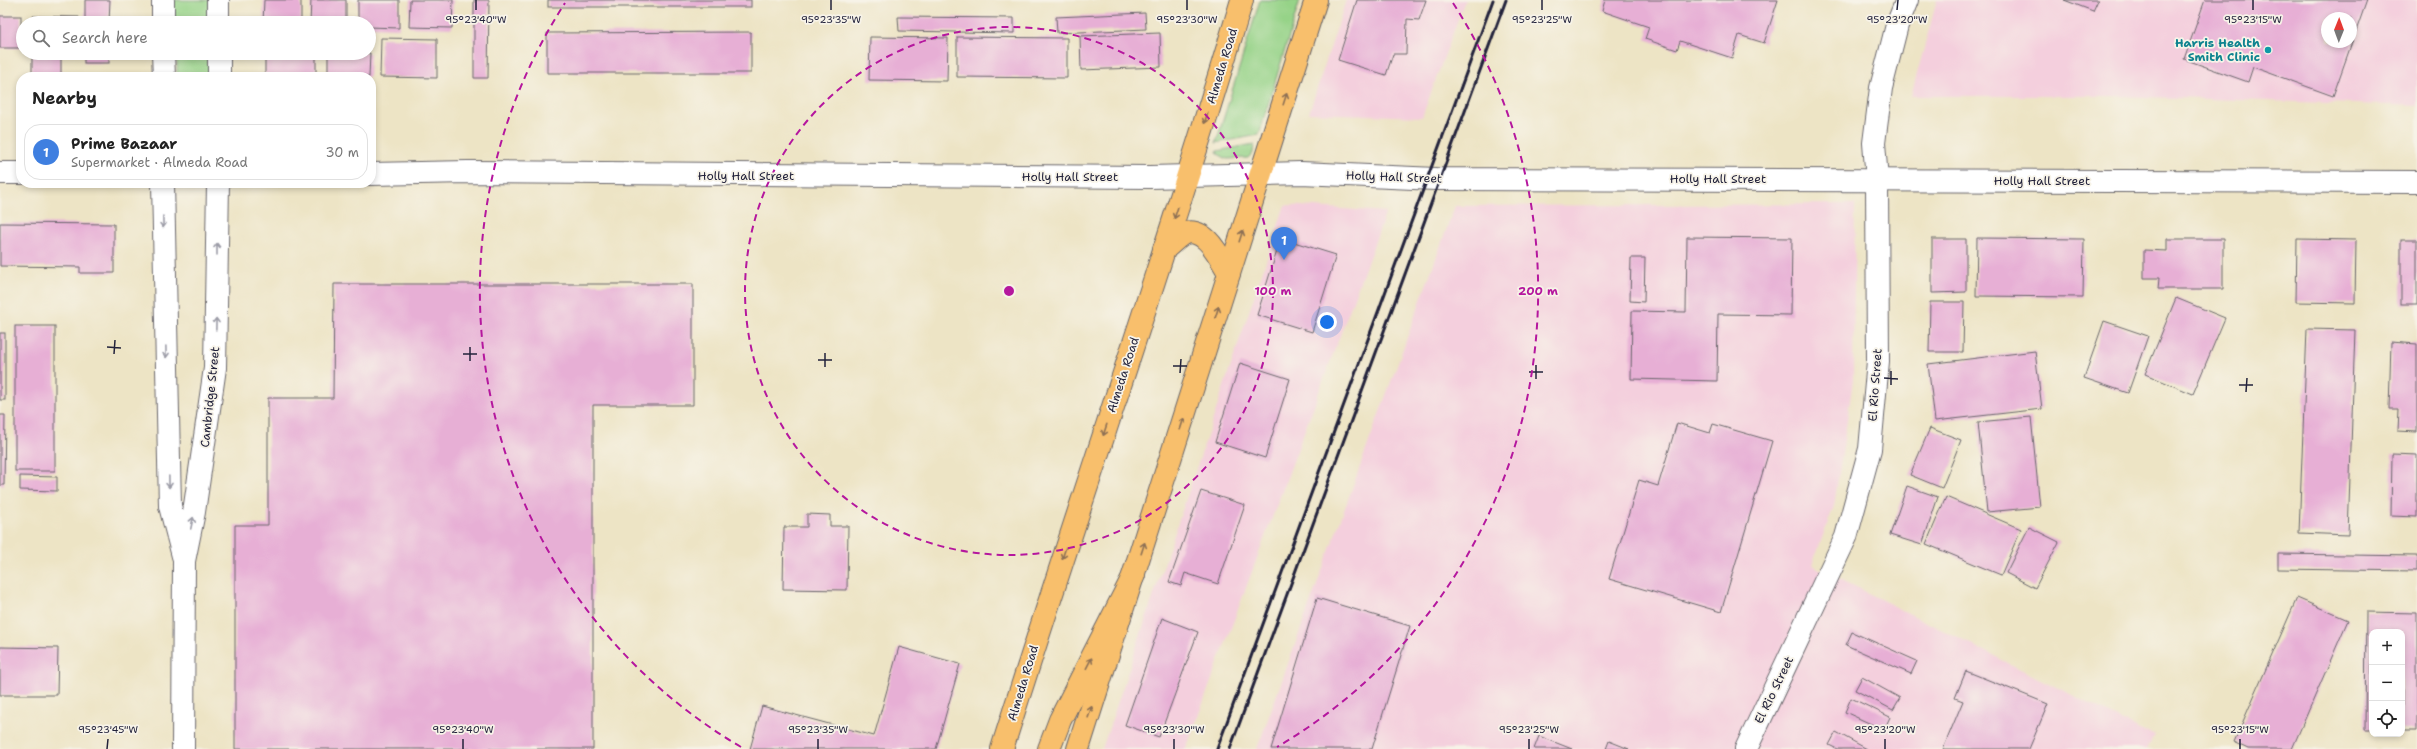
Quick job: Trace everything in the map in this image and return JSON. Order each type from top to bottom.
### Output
[{"type":"main road","name":"Almeda Road","points":[[1002,749],[1064,553],[1188,176],[1242,0]]},
{"type":"main road","points":[[1078,749],[1316,0]]},
{"type":"main road","points":[[1164,249],[1182,234],[1193,233],[1204,236],[1212,244],[1229,273]]},
{"type":"main road","points":[[1049,749],[1060,720],[1134,575]]},
{"type":"street","points":[[163,0],[163,16]]},
{"type":"street","points":[[218,0],[218,16]]},
{"type":"street","name":"El Rio Street","points":[[1746,749],[1846,537],[1870,449],[1878,361],[1877,180],[1874,143],[1881,88],[1897,26],[1908,0]]},
{"type":"street","points":[[163,60],[164,72]]},
{"type":"street","points":[[218,60],[219,72]]},
{"type":"street","name":"Holly Hall Street","points":[[376,174],[468,172],[700,176],[1188,176],[1301,173],[1436,179],[2417,182]]},
{"type":"street","points":[[0,173],[16,173]]},
{"type":"street","name":"Cambridge Street","points":[[163,188],[170,506],[184,561]]},
{"type":"street","name":"Cambridge Street","points":[[183,749],[184,561],[194,512],[216,368],[218,188]]},
{"type":"shaded area","points":[[1346,0],[1465,0],[1422,117],[1309,113]]},
{"type":"shaded area","points":[[1937,0],[2417,0],[2417,106],[2113,96],[1911,96]]},
{"type":"shaded area","points":[[1855,204],[1853,381],[1834,506],[1812,565],[2154,736],[2147,749],[1257,749],[1455,206]]},
{"type":"shaded area","points":[[1285,205],[1386,212],[1186,749],[1102,749]]},
{"type":"green space","points":[[172,0],[210,0],[211,16],[174,16]]},
{"type":"green space","points":[[1260,0],[1300,0],[1259,135],[1216,143]]},
{"type":"green space","points":[[177,60],[210,60],[210,72],[177,72]]},
{"type":"green space","points":[[1254,144],[1253,153],[1248,158],[1227,159],[1218,154],[1217,151]]},
{"type":"building","points":[[85,0],[110,0],[109,16],[85,16]]},
{"type":"building","points":[[264,0],[301,0],[301,16],[263,16]]},
{"type":"building","points":[[311,0],[346,0],[346,16],[310,16]]},
{"type":"building","points":[[358,0],[399,0],[399,28],[376,27],[376,16],[358,16]]},
{"type":"building","points":[[410,0],[453,0],[452,28],[409,27]]},
{"type":"building","points":[[474,0],[489,0],[488,78],[474,78]]},
{"type":"building","points":[[548,0],[751,0],[751,7],[548,7]]},
{"type":"building","points":[[1357,0],[1426,0],[1419,20],[1407,19],[1406,54],[1393,54],[1386,75],[1338,60]]},
{"type":"building","points":[[1605,0],[1778,0],[1764,43],[1739,35],[1732,58],[1680,41],[1677,50],[1645,39],[1649,27],[1602,11]]},
{"type":"building","points":[[2064,0],[2098,0],[2093,11]]},
{"type":"building","name":"Harris Health Smith Clinic","points":[[2205,0],[2367,0],[2357,28],[2357,12],[2321,12],[2321,48],[2350,48],[2333,96],[2253,67],[2248,82],[2184,59]]},
{"type":"building","points":[[1145,13],[1146,29],[1057,33],[1056,17]]},
{"type":"building","points":[[0,16],[16,16],[16,48],[0,48]]},
{"type":"building","points":[[898,17],[1014,18],[1014,33],[899,31]]},
{"type":"building","points":[[751,32],[751,73],[547,73],[547,33]]},
{"type":"building","points":[[1160,33],[1161,67],[1081,70],[1080,36]]},
{"type":"building","points":[[870,37],[948,38],[947,81],[869,80]]},
{"type":"building","points":[[957,37],[1067,38],[1067,78],[957,77]]},
{"type":"building","points":[[381,38],[437,39],[437,78],[380,77]]},
{"type":"building","points":[[32,60],[61,60],[61,72],[32,72]]},
{"type":"building","points":[[84,60],[109,60],[109,63],[84,63]]},
{"type":"building","points":[[265,60],[316,60],[316,72],[265,72]]},
{"type":"building","points":[[328,60],[370,60],[369,72],[328,72]]},
{"type":"building","points":[[0,223],[114,224],[114,273],[80,273],[80,267],[0,266]]},
{"type":"building","points":[[1687,237],[1792,238],[1791,315],[1718,314],[1717,381],[1631,379],[1632,311],[1686,312]]},
{"type":"building","points":[[1281,238],[1336,255],[1312,332],[1257,315]]},
{"type":"building","points":[[1977,238],[2084,239],[2083,297],[1976,296]]},
{"type":"building","points":[[1932,239],[1966,239],[1966,292],[1932,293]]},
{"type":"building","points":[[2167,239],[2223,239],[2223,289],[2158,289],[2159,278],[2144,278],[2144,250],[2167,251]]},
{"type":"building","points":[[2297,239],[2356,240],[2355,303],[2296,302]]},
{"type":"building","points":[[2401,240],[2417,240],[2417,304],[2401,304]]},
{"type":"building","points":[[1631,258],[1645,258],[1644,302],[1630,301]]},
{"type":"building","points":[[334,284],[693,284],[693,405],[593,405],[593,749],[235,749],[235,525],[268,525],[268,398],[333,398]]},
{"type":"building","points":[[2176,298],[2225,318],[2193,394],[2145,374]]},
{"type":"building","points":[[1930,302],[1964,302],[1963,352],[1929,352]]},
{"type":"building","points":[[2104,321],[2148,336],[2128,393],[2084,378]]},
{"type":"building","points":[[15,326],[55,326],[55,471],[15,471]]},
{"type":"building","points":[[2307,329],[2355,330],[2348,535],[2299,533]]},
{"type":"building","points":[[0,333],[5,333],[5,400],[0,400]]},
{"type":"building","points":[[2391,342],[2417,344],[2417,432],[2398,431],[2399,409],[2389,409]]},
{"type":"building","points":[[2035,351],[2042,409],[1935,421],[1928,364]]},
{"type":"building","points":[[1240,363],[1290,379],[1265,458],[1215,442]]},
{"type":"building","points":[[0,415],[5,415],[4,485],[0,485]]},
{"type":"building","points":[[2031,417],[2040,507],[1987,512],[1978,422]]},
{"type":"building","points":[[1677,423],[1710,433],[1713,424],[1772,441],[1721,612],[1609,579],[1639,480],[1658,486]]},
{"type":"building","points":[[1930,428],[1961,440],[1942,488],[1910,475]]},
{"type":"building","points":[[2392,454],[2417,455],[2417,517],[2391,516]]},
{"type":"building","points":[[20,476],[57,477],[57,491],[20,490]]},
{"type":"building","points":[[1907,486],[1938,497],[1922,545],[1890,535]]},
{"type":"building","points":[[1201,491],[1245,505],[1218,584],[1185,573],[1181,586],[1169,582]]},
{"type":"building","points":[[1946,497],[2021,529],[2001,575],[1926,544]]},
{"type":"building","points":[[807,514],[830,515],[830,526],[848,526],[847,590],[783,589],[784,527],[807,527]]},
{"type":"building","points":[[2029,527],[2059,542],[2035,588],[2006,573]]},
{"type":"building","points":[[2278,554],[2417,556],[2417,571],[2278,569]]},
{"type":"building","points":[[1317,598],[1410,626],[1372,749],[1271,749]]},
{"type":"building","points":[[2297,598],[2348,620],[2292,749],[2249,749],[2234,742]]},
{"type":"building","points":[[2366,612],[2417,613],[2417,730],[2405,730],[2405,629],[2369,629],[2369,730],[2365,730]]},
{"type":"building","points":[[1162,618],[1198,632],[1159,737],[1125,725]]},
{"type":"building","points":[[1852,632],[1917,661],[1911,674],[1846,645]]},
{"type":"building","points":[[0,647],[58,648],[57,695],[0,695]]},
{"type":"building","points":[[899,647],[960,664],[936,749],[750,749],[762,706],[874,736]]},
{"type":"building","points":[[1966,671],[2048,704],[2029,749],[1943,749],[1963,701],[1955,698]]},
{"type":"building","points":[[1862,677],[1900,698],[1893,710],[1855,690]]},
{"type":"building","points":[[1851,698],[1890,717],[1884,730],[1845,712]]},
{"type":"building","points":[[1836,732],[1867,749],[1837,749],[1829,745]]},
{"type":"building","points":[[1539,736],[1572,749],[1534,749]]},
{"type":"building","points":[[1609,741],[1629,749],[1606,749]]},
{"type":"railway","points":[[1217,749],[1493,0]]},
{"type":"railway","points":[[1230,749],[1506,0]]},
{"type":"place","name":"Harris Health Smith Clinic","points":[[2268,50]]},
{"type":"place","name":"Prime Bazaar","points":[[1284,260]]}]
